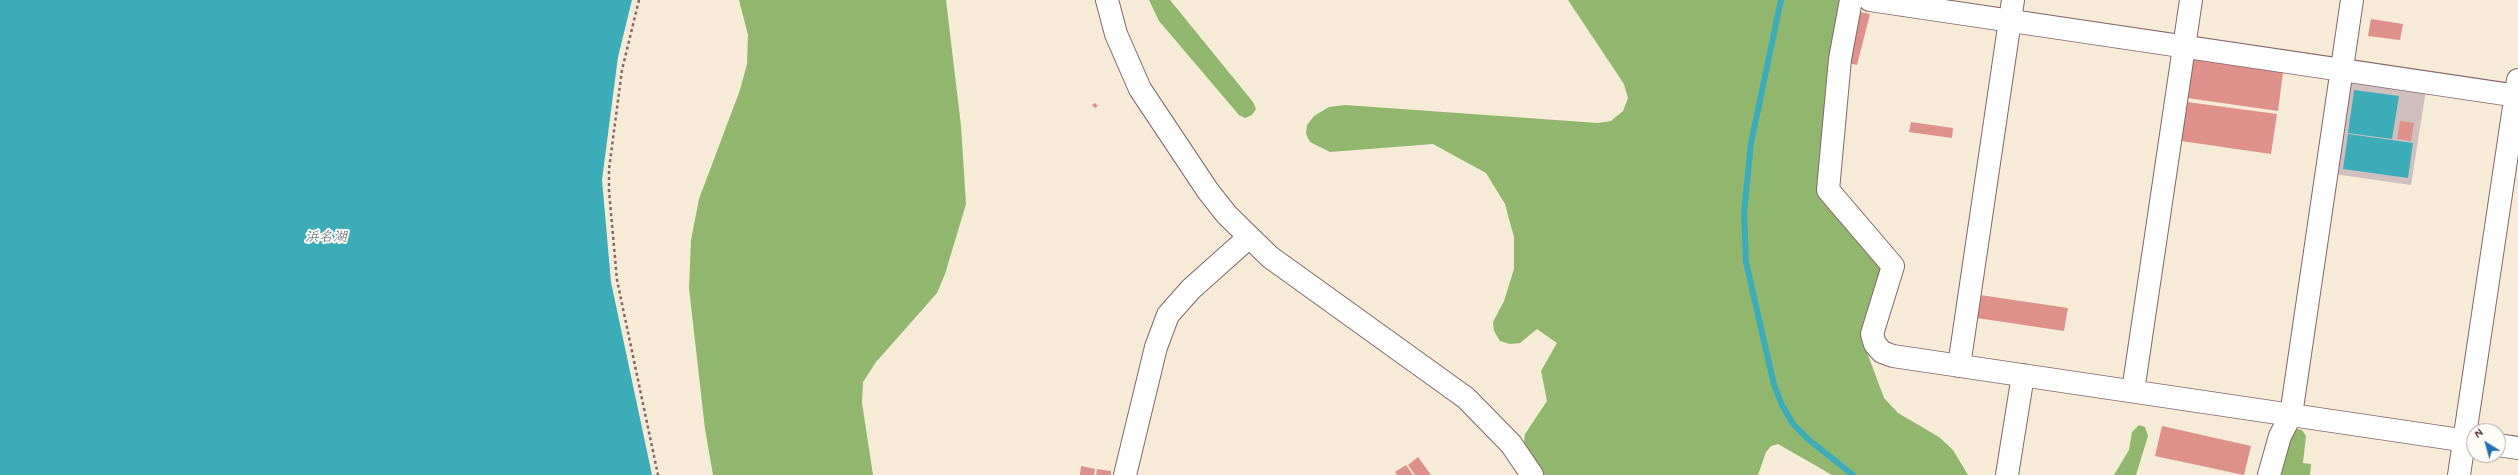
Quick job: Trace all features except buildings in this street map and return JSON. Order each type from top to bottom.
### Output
[{"type":"street","points":[[1107,0],[1116,34],[1140,89],[1208,192],[1248,238],[1293,275],[1466,398],[1511,444],[1532,475]]},
{"type":"street","points":[[1851,0],[1840,59],[1828,190],[1893,266],[1874,323],[1872,334],[1875,344],[1882,352],[1892,356],[2466,441]]},
{"type":"street","points":[[1870,0],[2012,10],[2184,46],[2342,70],[2517,90],[2471,423]]},
{"type":"street","points":[[2133,391],[2191,0]]},
{"type":"street","points":[[2269,475],[2280,436],[2291,415],[2352,0]]},
{"type":"street","points":[[1959,366],[2012,10]]},
{"type":"street","points":[[1125,475],[1156,347],[1168,315],[1191,288],[1248,238]]},
{"type":"street","points":[[2008,475],[2023,375]]},
{"type":"street","points":[[2506,446],[2518,448]]},
{"type":"street","points":[[2460,475],[2466,452]]},
{"type":"path","points":[[638,0],[622,70],[609,169],[609,191],[617,280],[658,475]]},
{"type":"shaded area","points":[[2353,79],[2426,90],[2411,185],[2334,174],[2347,83]]},
{"type":"green space","points":[[739,0],[946,0],[961,126],[966,204],[945,274],[937,293],[876,362],[863,382],[862,403],[873,475],[713,475],[705,429],[689,288],[691,240],[699,199],[740,90],[747,64],[748,35]]},
{"type":"green space","points":[[1149,0],[1170,0],[1253,102],[1256,109],[1252,115],[1245,118],[1239,115],[1159,21]]},
{"type":"green space","points":[[1568,0],[1843,0],[1821,186],[1883,268],[1865,347],[1884,398],[1898,413],[1939,437],[1953,450],[1968,475],[1832,475],[1778,444],[1771,446],[1766,452],[1758,475],[1544,475],[1524,442],[1525,434],[1547,401],[1541,371],[1557,343],[1537,329],[1520,343],[1510,344],[1500,341],[1494,331],[1493,322],[1504,301],[1514,269],[1514,237],[1505,204],[1486,173],[1433,144],[1330,152],[1310,142],[1306,134],[1307,125],[1314,116],[1329,107],[1345,105],[1598,123],[1611,121],[1623,111],[1628,98],[1624,84]]},
{"type":"green space","points":[[2139,425],[2145,427],[2148,436],[2136,475],[2114,475],[2129,450],[2132,432]]},
{"type":"green space","points":[[2297,429],[2302,430],[2306,436],[2303,463],[2311,464],[2310,475],[2278,475],[2291,433]]},
{"type":"water","name":"浜名湖","points":[[0,0],[632,0],[618,57],[602,180],[611,282],[652,475],[0,475]]},
{"type":"water","points":[[2354,90],[2399,96],[2392,139],[2348,133]]},
{"type":"water","points":[[2348,134],[2413,143],[2408,178],[2343,169]]},
{"type":"waterway","points":[[1781,0],[1751,143],[1744,213],[1746,262],[1774,385],[1782,405],[1793,424],[1808,439],[1853,475]]}]
